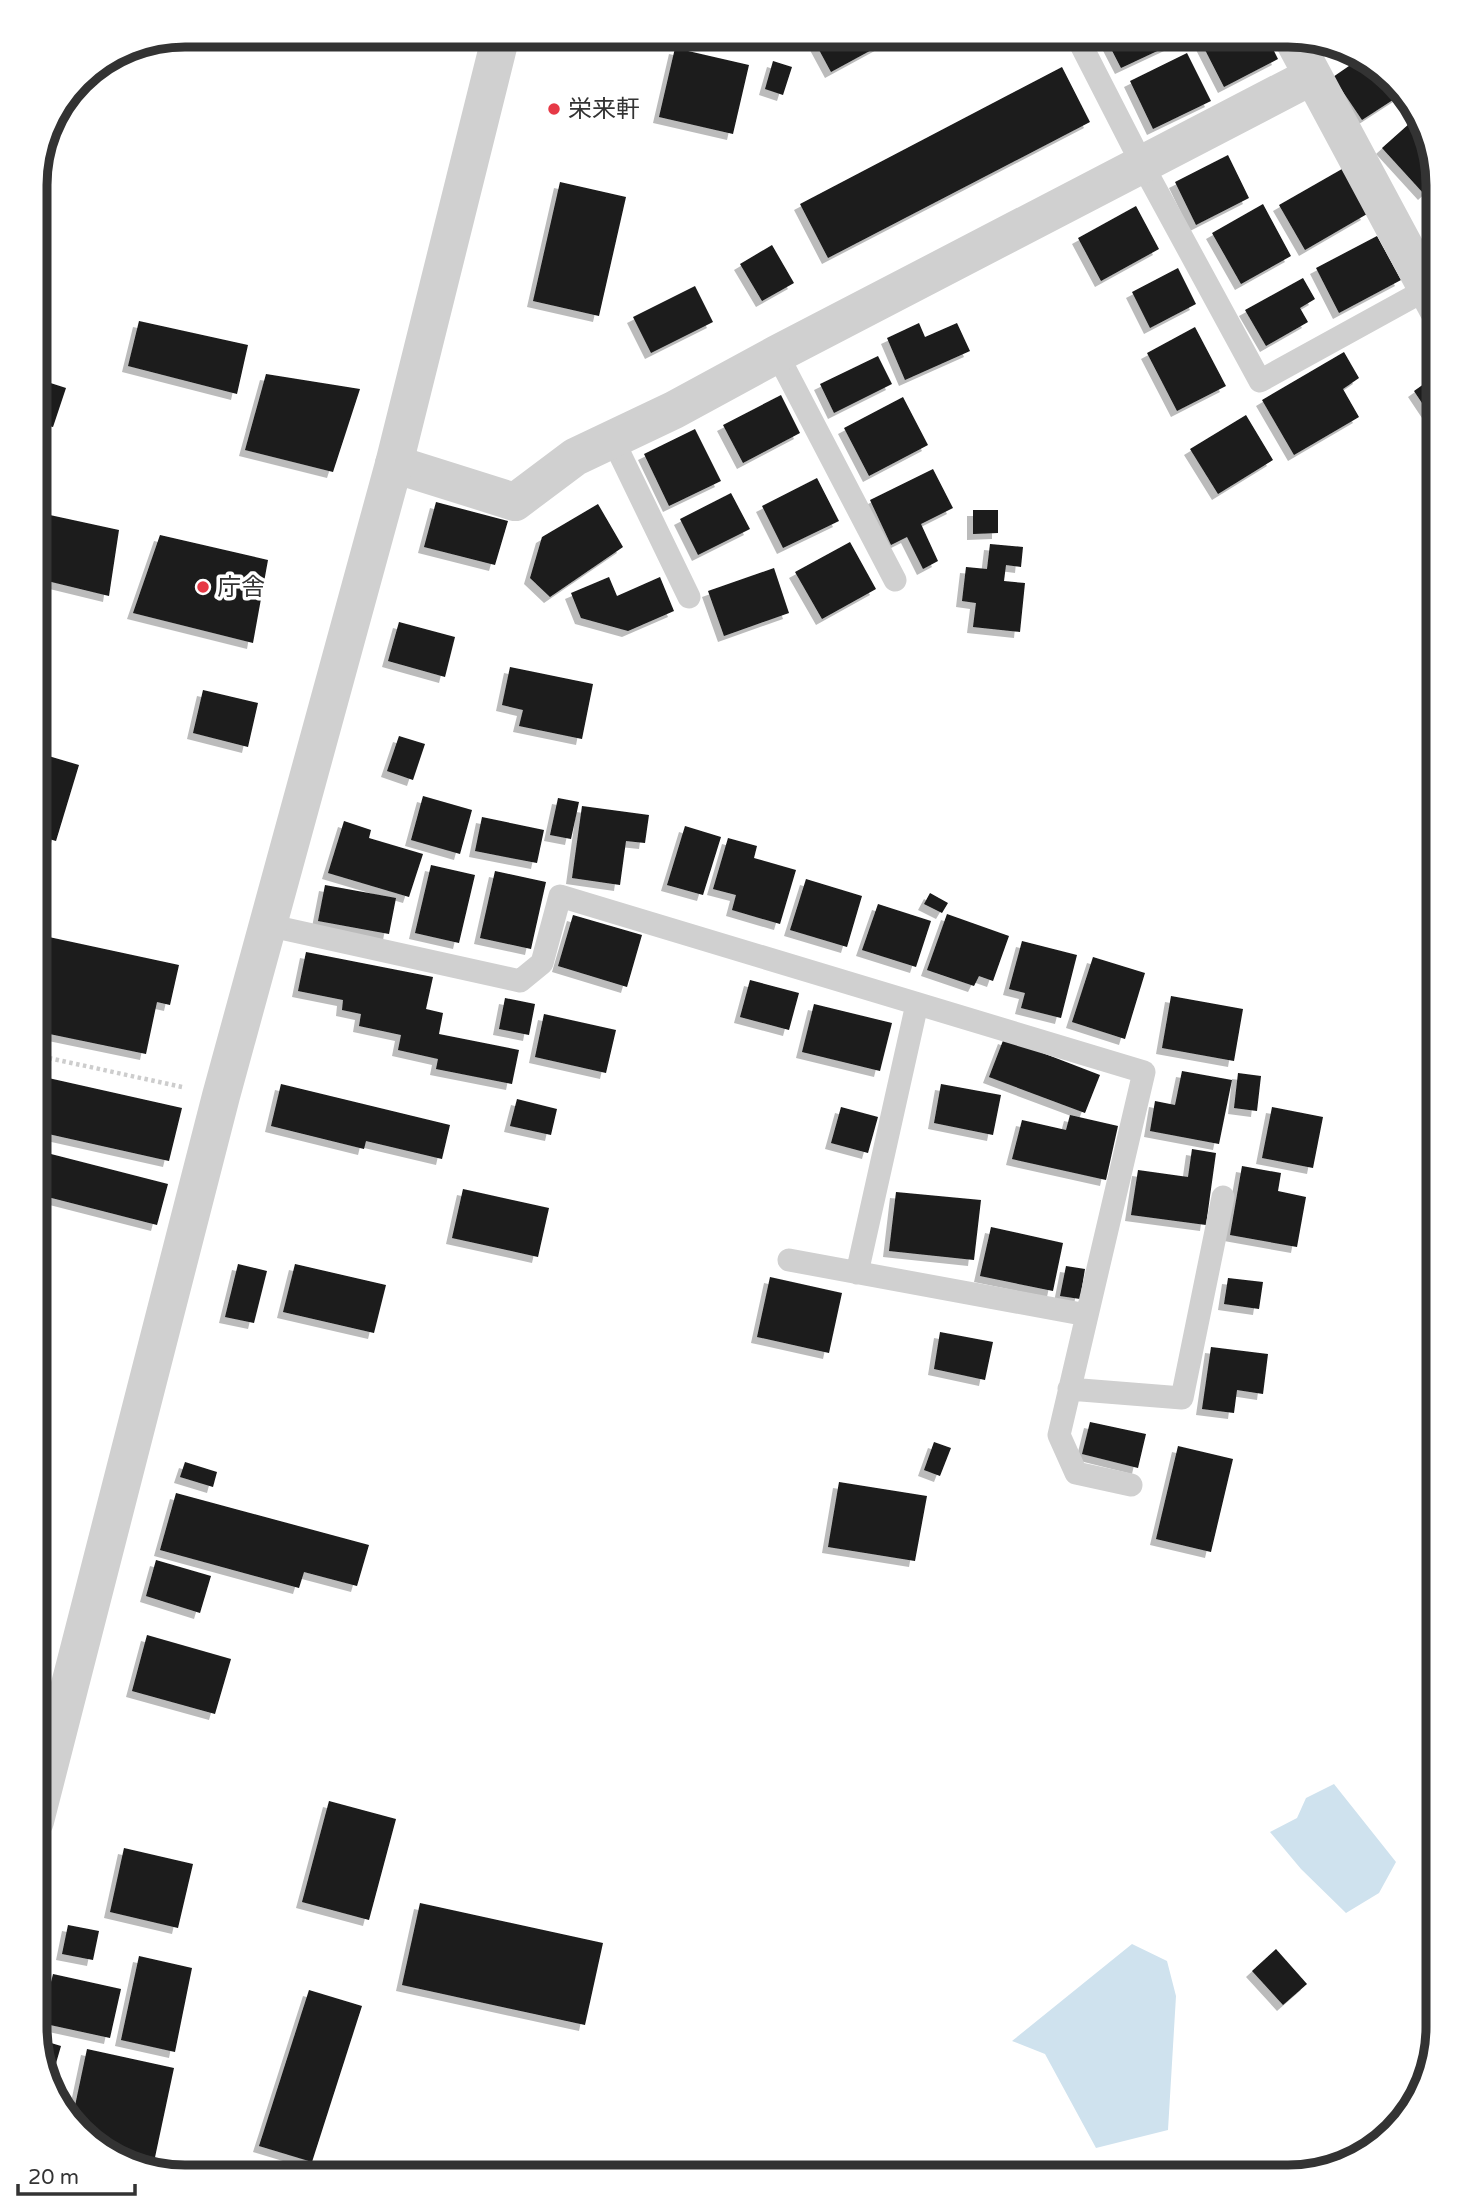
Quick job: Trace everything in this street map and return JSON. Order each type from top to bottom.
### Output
[{"type":"street","points":[[47,1773],[220,1096],[394,464],[498,48]]},
{"type":"street","points":[[1298,48],[1426,288]]},
{"type":"street","points":[[394,464],[515,502],[575,457],[674,410],[1312,76]]},
{"type":"lane","points":[[1083,48],[1142,164],[1260,381],[1426,302]]},
{"type":"lane","points":[[777,354],[895,580]]},
{"type":"lane","points":[[613,440],[689,597]]},
{"type":"lane","points":[[267,925],[520,981],[542,964],[560,896],[1144,1073],[1059,1435],[1076,1473],[1131,1485]]},
{"type":"lane","points":[[857,1273],[917,1004]]},
{"type":"lane","points":[[1069,1389],[1182,1398],[1223,1196]]},
{"type":"lane","points":[[789,1260],[1087,1315]]},
{"type":"path","points":[[48,1058],[220,1096]]},
{"type":"water","points":[[1334,1784],[1396,1862],[1379,1893],[1346,1913],[1301,1869],[1270,1832],[1297,1818],[1306,1798]]},
{"type":"water","points":[[1132,1944],[1167,1961],[1176,1996],[1168,2130],[1096,2148],[1045,2054],[1012,2041]]},
{"type":"building","points":[[675,48],[749,65],[733,134],[659,117]]},
{"type":"building","points":[[818,48],[875,48],[831,72]]},
{"type":"building","points":[[1111,48],[1164,48],[1121,68]]},
{"type":"building","points":[[1204,48],[1272,48],[1278,59],[1224,87]]},
{"type":"building","points":[[1187,53],[1211,101],[1153,129],[1130,81]]},
{"type":"building","points":[[773,61],[792,67],[783,95],[765,89]]},
{"type":"building","points":[[1353,63],[1379,81],[1395,99],[1362,120],[1333,77]]},
{"type":"building","points":[[1062,67],[1090,122],[828,258],[800,204]]},
{"type":"building","points":[[1410,123],[1421,149],[1426,192],[1424,194],[1382,148]]},
{"type":"building","points":[[1228,155],[1249,198],[1196,225],[1175,182]]},
{"type":"building","points":[[1342,169],[1367,214],[1305,250],[1279,205]]},
{"type":"building","points":[[560,182],[626,197],[599,316],[533,301]]},
{"type":"building","points":[[1263,204],[1291,256],[1241,284],[1212,233]]},
{"type":"building","points":[[1136,206],[1159,249],[1101,281],[1078,238]]},
{"type":"building","points":[[1377,236],[1401,280],[1339,313],[1316,268]]},
{"type":"building","points":[[772,245],[794,283],[762,301],[740,264]]},
{"type":"building","points":[[1178,268],[1196,304],[1150,328],[1132,292]]},
{"type":"building","points":[[1303,278],[1315,299],[1300,308],[1308,322],[1266,346],[1245,310]]},
{"type":"building","points":[[695,286],[713,322],[651,353],[633,317]]},
{"type":"building","points":[[139,321],[248,345],[237,394],[128,366]]},
{"type":"building","points":[[919,323],[925,337],[957,323],[970,351],[905,380],[887,338]]},
{"type":"building","points":[[1195,327],[1226,386],[1177,411],[1147,353]]},
{"type":"building","points":[[1344,352],[1359,378],[1343,389],[1359,417],[1294,455],[1262,400]]},
{"type":"building","points":[[878,356],[892,384],[834,413],[820,384]]},
{"type":"building","points":[[266,374],[360,389],[333,472],[245,450]]},
{"type":"building","points":[[48,382],[66,388],[53,427],[48,426]]},
{"type":"building","points":[[1426,382],[1426,409],[1414,391]]},
{"type":"building","points":[[781,395],[800,433],[743,463],[723,425]]},
{"type":"building","points":[[903,397],[928,445],[869,476],[844,428]]},
{"type":"building","points":[[1246,415],[1273,460],[1218,494],[1190,449]]},
{"type":"building","points":[[695,429],[721,481],[669,506],[644,454]]},
{"type":"building","points":[[933,469],[953,508],[921,524],[938,561],[923,569],[907,537],[891,545],[870,500]]},
{"type":"building","points":[[817,478],[839,521],[783,548],[762,506]]},
{"type":"building","points":[[731,493],[750,529],[698,555],[680,519]]},
{"type":"building","points":[[436,502],[508,521],[495,565],[424,547]]},
{"type":"building","points":[[598,504],[623,547],[550,597],[530,578],[542,537]]},
{"type":"building","points":[[973,510],[998,510],[998,533],[973,534]]},
{"type":"building","points":[[48,515],[119,530],[109,596],[48,581]]},
{"type":"building","name":"庁舎","points":[[160,535],[268,560],[253,643],[133,613]]},
{"type":"building","points":[[850,542],[876,589],[822,619],[795,572]]},
{"type":"building","points":[[990,544],[1023,547],[1021,567],[1006,565],[1004,581],[1025,583],[1020,632],[973,627],[976,603],[962,601],[966,567],[987,569]]},
{"type":"building","points":[[774,568],[789,613],[724,636],[708,591]]},
{"type":"building","points":[[609,577],[617,596],[660,577],[674,611],[628,631],[581,618],[571,593]]},
{"type":"building","points":[[399,622],[455,637],[445,677],[388,661]]},
{"type":"building","points":[[510,667],[593,684],[582,739],[519,726],[523,710],[502,705]]},
{"type":"building","points":[[203,690],[258,703],[248,747],[193,733]]},
{"type":"building","points":[[399,736],[425,744],[413,780],[387,771]]},
{"type":"building","points":[[48,756],[79,765],[56,841],[48,839]]},
{"type":"building","points":[[423,796],[472,810],[460,854],[411,840]]},
{"type":"building","points":[[558,798],[579,802],[571,839],[550,835]]},
{"type":"building","points":[[582,806],[649,815],[645,843],[626,841],[620,885],[572,878]]},
{"type":"building","points":[[482,817],[544,830],[537,863],[475,851]]},
{"type":"building","points":[[344,821],[371,830],[369,838],[423,854],[409,897],[328,873]]},
{"type":"building","points":[[685,826],[721,837],[703,895],[667,885]]},
{"type":"building","points":[[728,838],[757,846],[754,858],[796,870],[780,924],[732,910],[736,895],[713,889]]},
{"type":"building","points":[[431,865],[475,875],[459,943],[415,933]]},
{"type":"building","points":[[495,871],[546,882],[531,949],[480,938]]},
{"type":"building","points":[[806,879],[862,896],[847,947],[790,930]]},
{"type":"building","points":[[325,885],[396,898],[389,934],[318,921]]},
{"type":"building","points":[[930,893],[948,903],[942,913],[924,904]]},
{"type":"building","points":[[878,904],[931,921],[916,967],[862,950]]},
{"type":"building","points":[[947,914],[1009,936],[993,981],[979,976],[974,986],[927,970]]},
{"type":"building","points":[[573,915],[642,935],[627,987],[558,966]]},
{"type":"building","points":[[48,937],[179,965],[170,1005],[157,1002],[146,1054],[48,1034]]},
{"type":"building","points":[[1022,941],[1077,955],[1061,1018],[1021,1008],[1025,993],[1009,989]]},
{"type":"building","points":[[306,952],[433,977],[426,1009],[443,1013],[439,1034],[519,1050],[512,1084],[436,1069],[438,1059],[398,1050],[401,1035],[359,1026],[361,1014],[342,1010],[343,1000],[298,991]]},
{"type":"building","points":[[1093,957],[1145,973],[1125,1039],[1072,1022]]},
{"type":"building","points":[[750,980],[799,993],[789,1030],[740,1017]]},
{"type":"building","points":[[1171,996],[1243,1009],[1234,1061],[1162,1048]]},
{"type":"building","points":[[505,998],[535,1004],[529,1035],[499,1029]]},
{"type":"building","points":[[814,1004],[892,1023],[880,1071],[802,1052]]},
{"type":"building","points":[[544,1014],[616,1030],[606,1073],[535,1057]]},
{"type":"building","points":[[1004,1038],[1100,1075],[1085,1113],[989,1077]]},
{"type":"building","points":[[1182,1071],[1232,1080],[1219,1144],[1150,1131],[1155,1101],[1175,1105]]},
{"type":"building","points":[[1238,1073],[1261,1076],[1257,1111],[1234,1108]]},
{"type":"building","points":[[48,1078],[182,1108],[169,1161],[47,1134]]},
{"type":"building","points":[[281,1084],[450,1125],[442,1159],[366,1141],[364,1149],[271,1126]]},
{"type":"building","points":[[941,1084],[1001,1095],[993,1135],[934,1123]]},
{"type":"building","points":[[517,1099],[557,1109],[551,1135],[510,1126]]},
{"type":"building","points":[[841,1107],[878,1117],[868,1153],[831,1143]]},
{"type":"building","points":[[1272,1107],[1323,1117],[1313,1168],[1262,1158]]},
{"type":"building","points":[[1070,1115],[1118,1126],[1106,1180],[1012,1159],[1022,1120],[1066,1130]]},
{"type":"building","points":[[1192,1149],[1216,1153],[1206,1225],[1131,1215],[1138,1170],[1188,1177]]},
{"type":"building","points":[[51,1154],[168,1184],[157,1225],[47,1197],[47,1167]]},
{"type":"building","points":[[1242,1166],[1281,1173],[1278,1191],[1306,1197],[1297,1247],[1230,1235]]},
{"type":"building","points":[[463,1189],[549,1208],[538,1257],[452,1238]]},
{"type":"building","points":[[896,1192],[981,1200],[974,1260],[889,1251]]},
{"type":"building","points":[[991,1227],[1063,1243],[1053,1291],[980,1276]]},
{"type":"building","points":[[238,1264],[267,1271],[254,1323],[225,1317]]},
{"type":"building","points":[[295,1264],[386,1285],[374,1333],[283,1312]]},
{"type":"building","points":[[1066,1266],[1085,1269],[1080,1299],[1060,1296]]},
{"type":"building","points":[[770,1277],[842,1293],[829,1353],[757,1337]]},
{"type":"building","points":[[1228,1278],[1263,1282],[1259,1309],[1224,1304]]},
{"type":"building","points":[[940,1332],[993,1342],[985,1380],[934,1369]]},
{"type":"building","points":[[1211,1347],[1268,1354],[1263,1394],[1237,1390],[1234,1413],[1202,1409]]},
{"type":"building","points":[[1090,1422],[1146,1434],[1138,1468],[1082,1454]]},
{"type":"building","points":[[934,1442],[951,1448],[940,1476],[924,1470]]},
{"type":"building","points":[[1178,1446],[1233,1459],[1211,1552],[1156,1539]]},
{"type":"building","points":[[185,1462],[217,1472],[213,1487],[180,1477]]},
{"type":"building","points":[[839,1482],[927,1496],[915,1561],[828,1547]]},
{"type":"building","points":[[176,1493],[369,1545],[357,1586],[304,1572],[299,1588],[160,1550]]},
{"type":"building","points":[[156,1560],[211,1576],[200,1613],[146,1596]]},
{"type":"building","points":[[147,1635],[231,1659],[215,1714],[132,1691]]},
{"type":"building","points":[[329,1801],[396,1819],[369,1920],[302,1902]]},
{"type":"building","points":[[124,1848],[193,1864],[178,1928],[110,1912]]},
{"type":"building","points":[[420,1903],[603,1943],[585,2025],[402,1985]]},
{"type":"building","points":[[68,1925],[99,1931],[93,1960],[62,1954]]},
{"type":"building","points":[[1276,1949],[1307,1984],[1283,2005],[1252,1971]]},
{"type":"building","points":[[139,1956],[192,1968],[175,2052],[121,2040]]},
{"type":"building","points":[[53,1974],[121,1989],[110,2038],[47,2024],[47,1998]]},
{"type":"building","points":[[309,1990],[362,2006],[312,2162],[259,2146]]},
{"type":"building","points":[[48,2042],[61,2046],[54,2069]]},
{"type":"building","points":[[87,2049],[174,2068],[154,2161],[124,2151],[109,2142],[94,2131],[74,2109]]},
{"type":"place","name":"栄来軒","points":[[554,109]]},
{"type":"place","name":"庁舎","points":[[203,587]]}]
